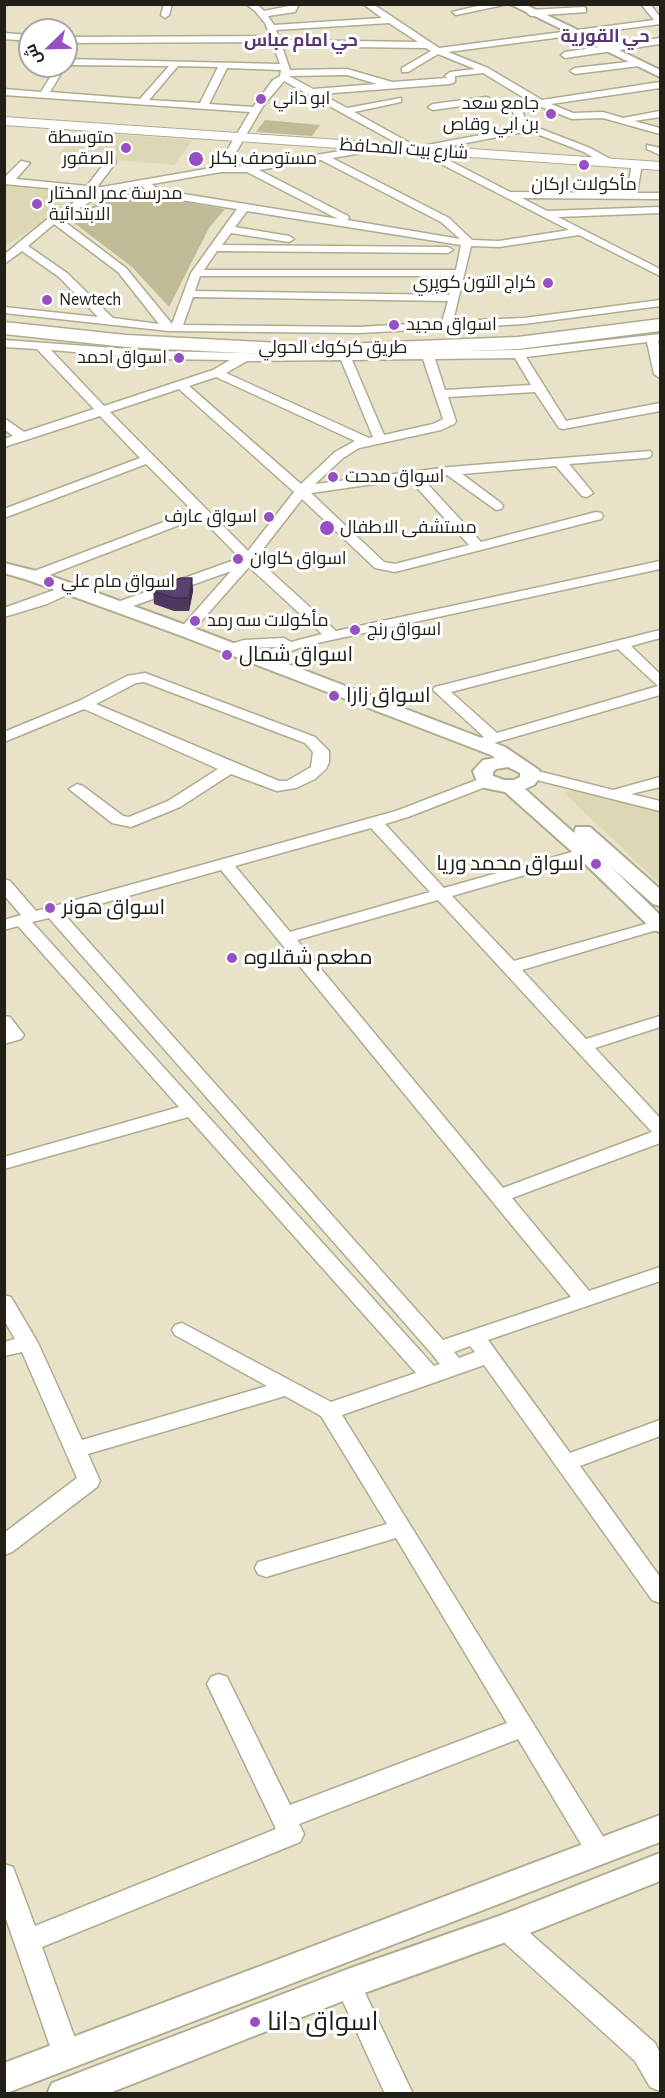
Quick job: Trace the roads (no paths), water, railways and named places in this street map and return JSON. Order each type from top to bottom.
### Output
[{"type":"highway","points":[[4,312],[130,336]]},
{"type":"highway","name":"طريق كركوك الحولي","points":[[4,327],[319,351],[475,339],[660,312]]},
{"type":"highway","name":"طريق كركوك الحولي","points":[[4,321],[130,336],[316,338],[362,334],[475,339],[658,334]]},
{"type":"highway","points":[[4,334],[95,343],[130,336]]},
{"type":"main road","name":"شارع بيت المحافظ","points":[[4,121],[240,139],[660,166]]},
{"type":"street","points":[[165,15],[168,4]]},
{"type":"street","points":[[250,4],[262,14],[271,28],[285,72],[312,92],[504,195],[660,273]]},
{"type":"street","points":[[262,14],[292,10],[295,4]]},
{"type":"street","points":[[367,4],[433,48],[486,70],[540,103],[572,116],[598,115],[660,131]]},
{"type":"street","points":[[456,12],[504,4]]},
{"type":"street","points":[[515,4],[660,74]]},
{"type":"street","points":[[645,4],[660,22]]},
{"type":"street","points":[[531,13],[583,10]]},
{"type":"street","points":[[271,28],[390,20]]},
{"type":"street","points":[[79,40],[276,41],[354,52],[433,48],[575,34],[660,22]]},
{"type":"street","points":[[202,39],[207,30]]},
{"type":"street","points":[[565,55],[660,41]]},
{"type":"street","points":[[405,70],[433,48]]},
{"type":"street","points":[[347,72],[354,52]]},
{"type":"street","points":[[78,61],[225,65],[285,72],[347,72],[392,85]]},
{"type":"street","points":[[143,101],[176,63]]},
{"type":"street","points":[[575,71],[636,64]]},
{"type":"street","points":[[204,105],[225,65]]},
{"type":"street","points":[[312,92],[450,81],[452,80],[450,76],[453,74],[486,70]]},
{"type":"street","points":[[221,169],[271,88],[285,72]]},
{"type":"street","points":[[44,94],[54,78]]},
{"type":"street","points":[[605,79],[623,91]]},
{"type":"street","points":[[610,163],[587,150],[530,128],[513,110],[520,106],[660,86]]},
{"type":"street","points":[[4,92],[257,110]]},
{"type":"street","points":[[433,107],[490,101],[475,92]]},
{"type":"street","points":[[346,111],[398,100]]},
{"type":"street","points":[[619,120],[660,114]]},
{"type":"street","points":[[417,149],[530,128]]},
{"type":"street","points":[[6,181],[102,190],[221,169],[249,169],[383,147]]},
{"type":"street","points":[[324,158],[445,220],[467,239],[461,273],[446,327]]},
{"type":"street","points":[[90,189],[111,162]]},
{"type":"street","points":[[6,181],[25,163]]},
{"type":"street","points":[[631,196],[637,164]]},
{"type":"street","points":[[249,169],[359,226]]},
{"type":"street","points":[[145,184],[156,193],[466,246]]},
{"type":"street","points":[[4,261],[54,219],[102,190]]},
{"type":"street","points":[[504,195],[660,196]]},
{"type":"street","points":[[172,328],[196,273],[244,207]]},
{"type":"street","points":[[543,214],[660,210]]},
{"type":"street","points":[[54,219],[122,270],[172,328]]},
{"type":"street","points":[[228,229],[341,248]]},
{"type":"street","points":[[213,248],[466,246],[580,232]]},
{"type":"street","points":[[21,246],[63,275],[111,323]]},
{"type":"street","points":[[196,273],[461,273]]},
{"type":"street","points":[[188,294],[454,298]]},
{"type":"street","points":[[4,312],[172,328],[362,334],[550,319],[660,303]]},
{"type":"street","points":[[4,343],[243,358],[428,357],[519,354],[658,334],[660,374]]},
{"type":"street","points":[[41,346],[100,411],[148,459],[249,559],[334,637]]},
{"type":"street","points":[[519,354],[563,425],[660,407]]},
{"type":"street","points":[[345,357],[373,441]]},
{"type":"street","points":[[185,631],[249,559],[301,491],[347,448],[447,424],[450,417],[428,357]]},
{"type":"street","points":[[4,443],[217,373],[243,358]]},
{"type":"street","points":[[217,373],[373,441]]},
{"type":"street","points":[[181,385],[301,491],[380,566],[395,567],[596,516]]},
{"type":"street","points":[[441,394],[539,388]]},
{"type":"street","points":[[4,422],[22,437]]},
{"type":"street","points":[[301,491],[412,475],[646,454]]},
{"type":"street","points":[[4,514],[148,459]]},
{"type":"street","points":[[559,461],[587,493]]},
{"type":"street","points":[[450,471],[496,506]]},
{"type":"street","points":[[412,475],[478,546]]},
{"type":"street","points":[[34,576],[202,512]]},
{"type":"street","points":[[117,607],[249,559]]},
{"type":"street","points":[[229,649],[244,644],[304,642],[334,637],[660,565]]},
{"type":"street","points":[[4,568],[34,576],[185,631],[448,733],[487,740],[660,690]]},
{"type":"street","points":[[4,614],[68,589]]},
{"type":"street","points":[[510,968],[659,925],[585,853],[522,780],[524,766],[511,761],[498,751],[440,690],[660,634]]},
{"type":"street","points":[[256,659],[304,642]]},
{"type":"street","points":[[622,645],[660,682]]},
{"type":"street","points":[[4,738],[84,704],[132,679],[145,677],[305,738],[315,743],[321,751],[321,762],[318,770],[310,776],[286,786],[277,786],[230,768],[84,704]]},
{"type":"street","points":[[448,733],[498,786],[522,780],[613,794],[660,806]]},
{"type":"street","points":[[19,921],[402,814],[486,774],[496,762],[511,761]]},
{"type":"street","points":[[77,789],[118,820],[130,822],[174,804],[230,768]]},
{"type":"street","points":[[522,780],[660,900]]},
{"type":"street","points":[[613,794],[660,782]]},
{"type":"street","points":[[374,822],[660,1129]]},
{"type":"street","points":[[286,938],[585,853]]},
{"type":"street","points":[[225,864],[585,1300]]},
{"type":"street","points":[[4,884],[19,921],[431,1376]]},
{"type":"street","points":[[52,912],[455,1367]]},
{"type":"street","points":[[4,1021],[15,1035],[4,1039]]},
{"type":"street","points":[[582,1046],[660,1021]]},
{"type":"street","points":[[4,1163],[191,1110]]},
{"type":"street","points":[[499,1196],[660,1136]]},
{"type":"street","points":[[440,1349],[660,1274]]},
{"type":"street","points":[[4,1302],[28,1343],[89,1481],[4,1546]]},
{"type":"street","points":[[182,1330],[329,1411],[599,1851]]},
{"type":"street","points":[[475,1337],[660,1594]]},
{"type":"street","points":[[4,1349],[28,1343]]},
{"type":"street","points":[[329,1411],[489,1355]]},
{"type":"street","points":[[76,1450],[286,1389]]},
{"type":"street","points":[[566,1463],[660,1428]]},
{"type":"street","points":[[266,1568],[402,1528]]},
{"type":"street","points":[[28,1941],[291,1834],[219,1684]]},
{"type":"street","points":[[283,1819],[523,1727]]},
{"type":"street","points":[[4,2079],[660,1828]]},
{"type":"street","points":[[64,2094],[348,1983],[506,1928],[660,1867]]},
{"type":"street","points":[[4,1875],[67,2055]]},
{"type":"street","points":[[506,1928],[645,2052],[660,2078]]},
{"type":"street","points":[[348,1983],[399,2094]]},
{"type":"place","name":"ابو داني","points":[[261,99]]},
{"type":"place","name":"جامع سعد بن ابي وقاص","points":[[551,114]]},
{"type":"place","name":"متوسطة الصقور","points":[[126,148]]},
{"type":"place","name":"مستوصف بكلر","points":[[196,159]]},
{"type":"place","name":"مأكولات اركان","points":[[584,165]]},
{"type":"place","name":"مدرسة عمر المختار الابتدائية","points":[[37,204]]},
{"type":"place","name":"كراج التون كوپري","points":[[548,283]]},
{"type":"place","name":"Newtech","points":[[47,300]]},
{"type":"place","name":"اسواق مجيد","points":[[394,325]]},
{"type":"place","name":"اسواق احمد","points":[[179,358]]},
{"type":"place","name":"اسواق مدحت","points":[[333,477]]},
{"type":"place","name":"اسواق عارف","points":[[269,517]]},
{"type":"place","name":"مستشفى الاطفال","points":[[327,528]]},
{"type":"place","name":"اسواق كاوان","points":[[238,559]]},
{"type":"place","name":"اسواق مام علي","points":[[49,582]]},
{"type":"place","name":"مأكولات سه رمد","points":[[195,621]]},
{"type":"place","name":"اسواق رنج","points":[[355,630]]},
{"type":"place","name":"اسواق شمال","points":[[227,655]]},
{"type":"place","name":"اسواق زارا","points":[[334,696]]},
{"type":"place","name":"اسواق محمد وريا","points":[[596,864]]},
{"type":"place","name":"اسواق هونر","points":[[50,908]]},
{"type":"place","name":"مطعم شقلاوه","points":[[232,958]]},
{"type":"place","name":"اسواق دانا","points":[[255,2022]]},
{"type":"district","name":"حي القورية","points":[[605,37]]},
{"type":"district","name":"حي امام عباس","points":[[301,41]]}]
